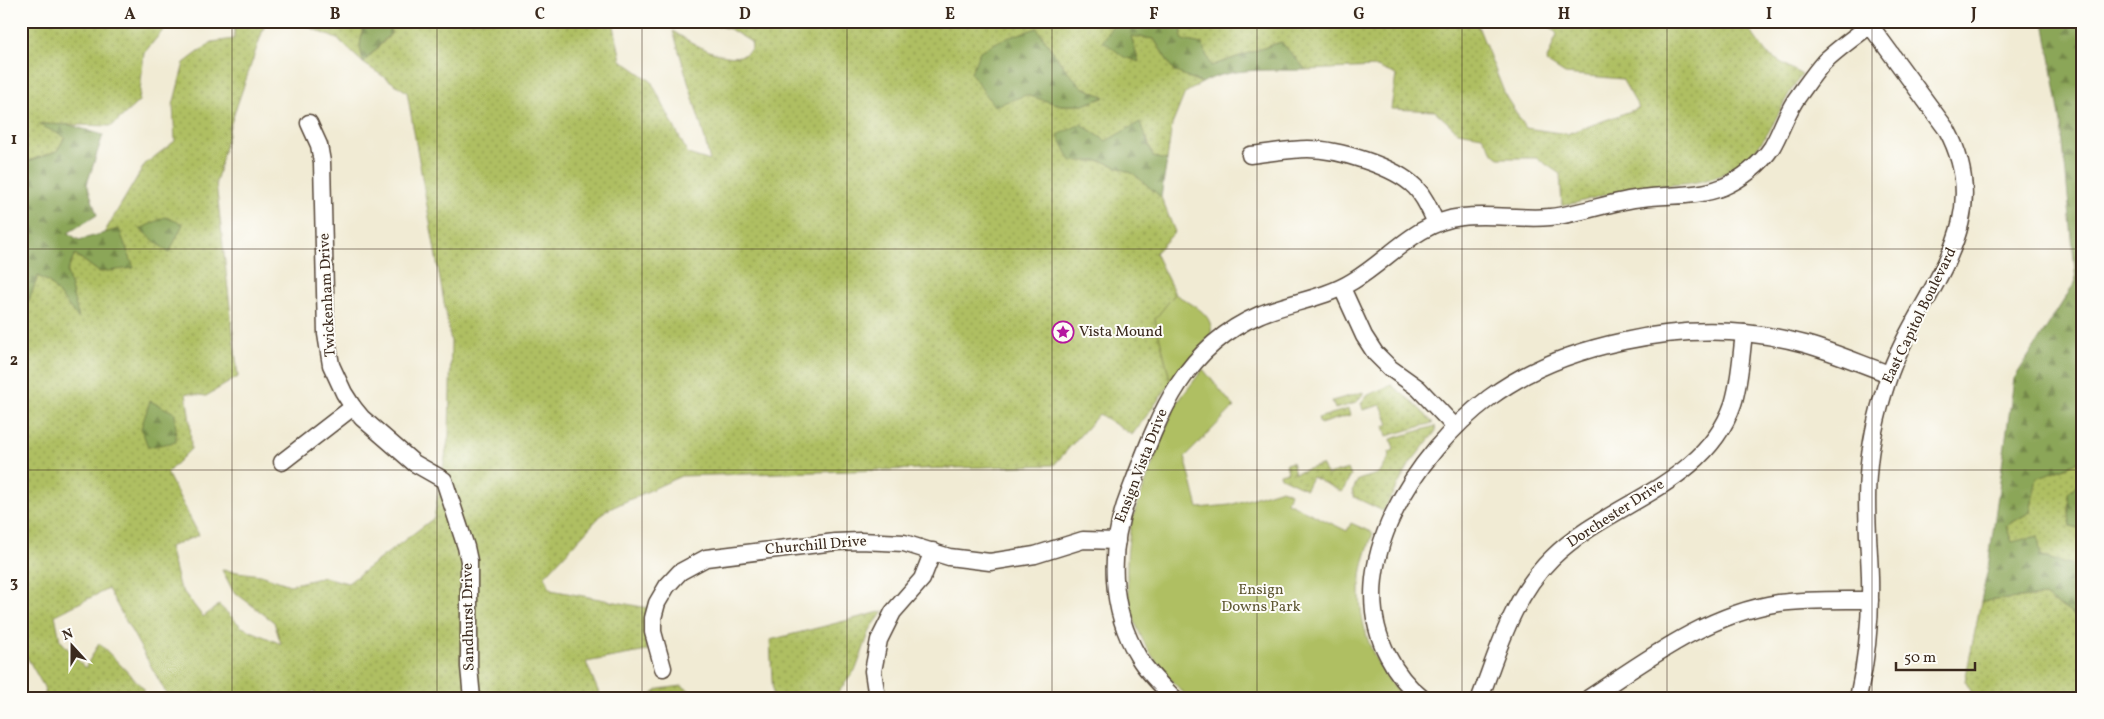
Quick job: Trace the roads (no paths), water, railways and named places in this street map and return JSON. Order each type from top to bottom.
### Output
[{"type":"street","name":"Ensign Vista Drive","points":[[1174,698],[1153,677],[1138,658],[1118,607],[1114,580],[1119,522],[1126,500],[1158,418],[1175,388],[1196,361],[1224,336],[1255,317],[1280,306],[1342,288],[1357,279],[1418,232],[1436,223],[1465,216],[1536,218],[1566,215],[1632,199],[1691,195],[1724,186],[1745,174],[1764,157],[1772,147],[1796,99],[1810,80],[1825,61],[1868,23]]},
{"type":"street","name":"East Capitol Boulevard","points":[[1858,698],[1867,651],[1870,600],[1868,474],[1875,423],[1889,374],[1955,243],[1964,215],[1964,184],[1958,155],[1947,130],[1868,23]]},
{"type":"street","name":"Twickenham Drive","points":[[309,123],[319,145],[322,162],[328,351],[336,377],[353,407],[414,463],[444,480]]},
{"type":"street","points":[[1250,155],[1297,149],[1322,150],[1347,155],[1380,167],[1398,174],[1414,186],[1428,205],[1436,223]]},
{"type":"street","points":[[1342,288],[1364,336],[1375,353],[1390,368],[1418,388],[1455,427]]},
{"type":"street","points":[[1421,696],[1399,674],[1379,637],[1373,609],[1374,568],[1382,542],[1406,492],[1428,458],[1455,427],[1489,398],[1534,371],[1598,347],[1649,336],[1696,332],[1744,333],[1806,344],[1889,374]]},
{"type":"street","name":"Dorchester Drive","points":[[1480,698],[1512,613],[1530,582],[1542,568],[1584,531],[1686,469],[1712,443],[1725,423],[1734,401],[1744,333]]},
{"type":"street","points":[[282,462],[353,407]]},
{"type":"street","name":"Sandhurst Drive","points":[[444,480],[469,560],[469,667],[472,698]]},
{"type":"street","name":"Churchill Drive","points":[[663,668],[654,641],[653,624],[654,612],[662,594],[673,579],[696,562],[717,556],[835,542],[904,543],[963,560],[1005,561],[1035,555],[1083,540],[1117,540]]},
{"type":"street","points":[[877,698],[873,671],[878,640],[893,612],[922,579],[933,551]]},
{"type":"street","points":[[1589,698],[1666,648],[1707,625],[1740,613],[1798,601],[1870,600]]},
{"type":"place","name":"Vista Mound","points":[[1063,332]]},
{"type":"park label","name":"Ensign Downs Park","points":[[1261,598]]}]
